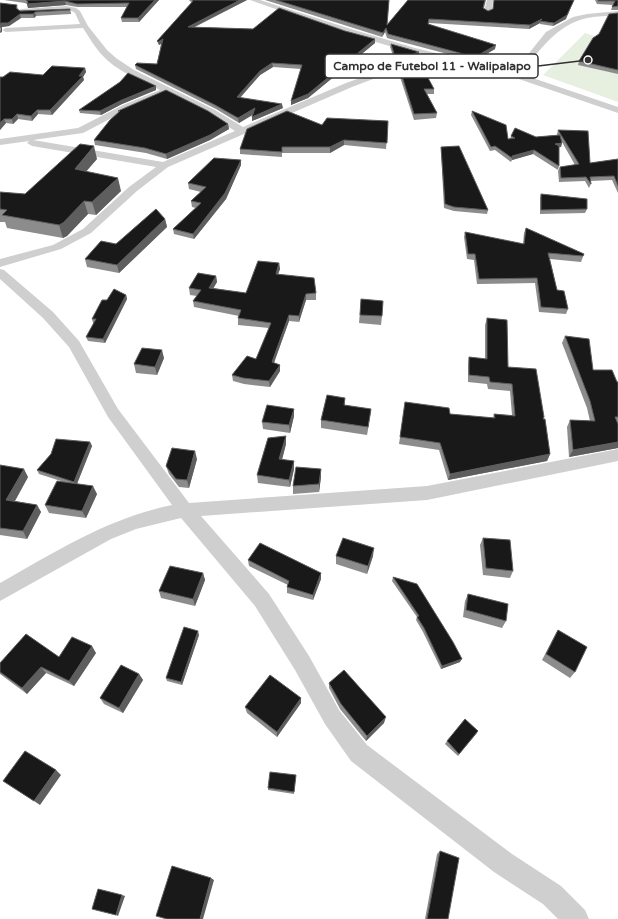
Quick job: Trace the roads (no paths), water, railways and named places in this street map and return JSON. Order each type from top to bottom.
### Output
[{"type":"street","points":[[253,0],[348,31],[432,55],[516,75],[618,110]]},
{"type":"street","points":[[488,12],[490,0]]},
{"type":"street","points":[[0,37],[21,11],[71,9],[78,12],[85,26],[104,52],[113,60],[131,72],[222,118],[242,131]]},
{"type":"street","points":[[516,75],[549,34],[587,16],[618,13]]},
{"type":"street","points":[[6,30],[85,26]]},
{"type":"street","points":[[0,262],[57,246],[87,231],[133,189],[164,165],[349,85],[432,55]]},
{"type":"street","points":[[56,147],[80,131],[126,107],[166,90]]},
{"type":"street","points":[[0,142],[80,131]]},
{"type":"street","points":[[19,140],[164,165]]},
{"type":"street","points":[[0,273],[48,315],[74,344],[113,413],[185,510],[262,600],[302,663],[332,718],[359,753],[503,863],[552,895],[576,919]]},
{"type":"street","points":[[0,593],[74,550],[120,527],[160,514],[185,510],[427,493],[618,455]]},
{"type":"place","name":"Campo de Futebol 11 - Walipalapo","points":[[588,60]]}]
